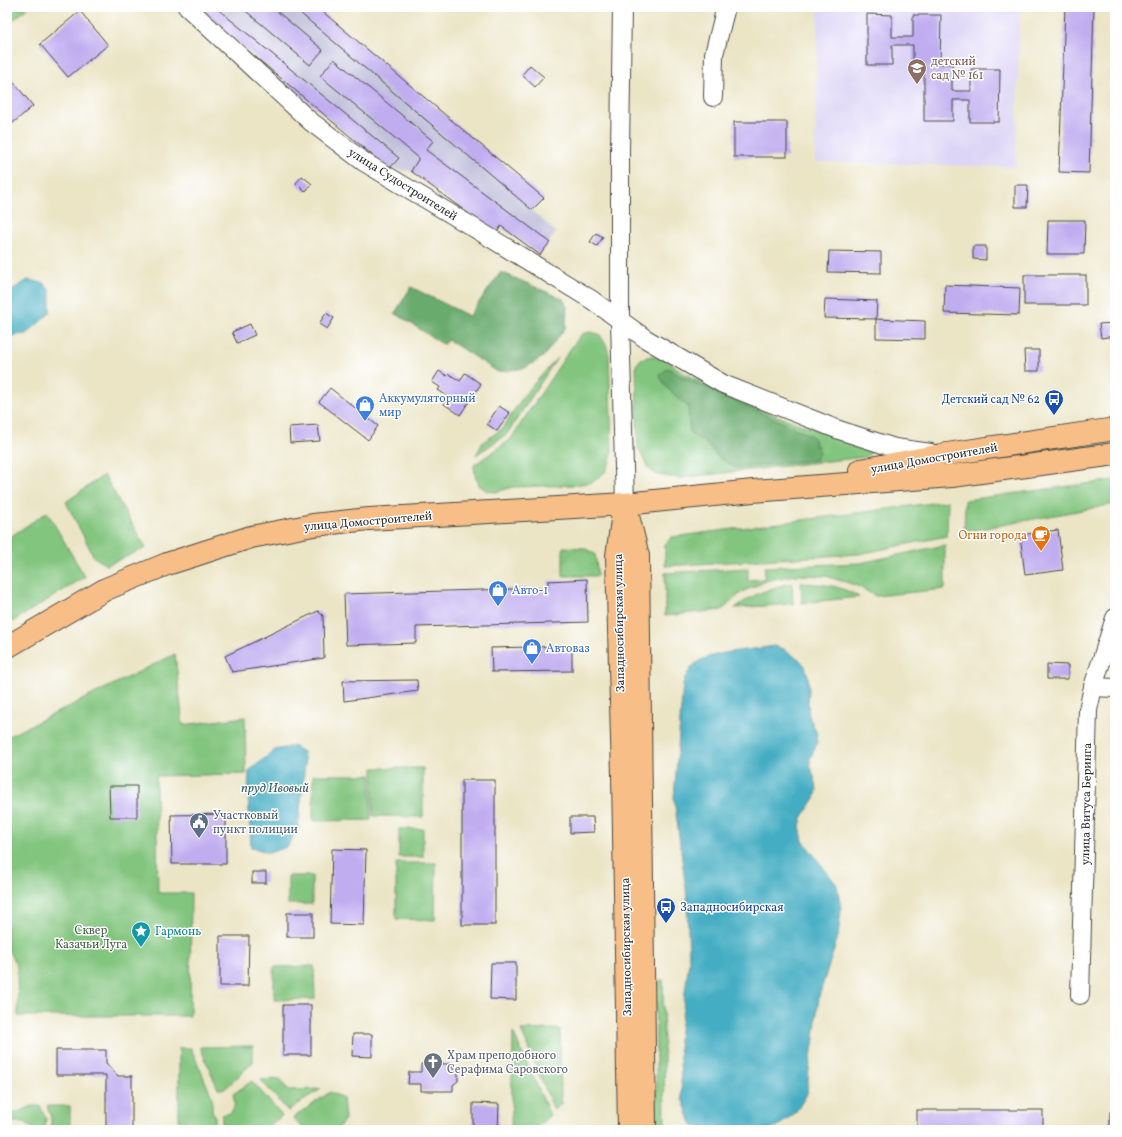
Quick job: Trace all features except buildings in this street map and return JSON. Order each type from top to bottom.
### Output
[{"type":"main road","name":"улица Домостроителей","points":[[753,491],[947,454],[1115,429]]},
{"type":"main road","name":"улица Домостроителей","points":[[7,646],[106,589],[168,564],[251,537],[313,524],[369,519],[624,504],[753,491],[952,476],[1115,454]]},
{"type":"main road","name":"Западносибирская улица","points":[[624,504],[617,556],[623,784],[629,1130]]},
{"type":"main road","name":"Западносибирская улица","points":[[624,504],[638,556],[644,1130]]},
{"type":"street","name":"улица Судостроителей","points":[[187,7],[310,121],[364,162],[592,300],[646,339],[723,384],[839,430],[895,448],[917,452],[947,454]]},
{"type":"street","points":[[622,7],[620,320],[624,504]]},
{"type":"street","points":[[713,97],[714,54],[726,7]]},
{"type":"street","name":"улица Витуса Беринга","points":[[1080,995],[1088,710],[1093,687],[1115,618]]},
{"type":"street","points":[[1093,687],[1115,688]]},
{"type":"shaded area","points":[[196,7],[317,7],[544,198],[532,211],[556,232],[540,255],[501,227],[496,234],[411,171],[389,169]]},
{"type":"shaded area","name":"детский сад № 161","points":[[818,7],[1020,7],[1016,167],[815,162]]},
{"type":"green space","points":[[7,7],[29,7],[7,25]]},
{"type":"green space","points":[[501,272],[563,299],[567,307],[566,327],[543,357],[525,368],[498,372],[448,340],[444,345],[395,313],[411,287],[469,316]]},
{"type":"green space","points":[[590,332],[599,334],[606,344],[609,355],[612,450],[610,462],[605,472],[593,482],[575,485],[513,487],[496,492],[487,491],[479,485],[475,475],[474,465],[510,440],[571,348],[582,334]]},
{"type":"green space","points":[[651,356],[666,360],[685,374],[774,415],[865,447],[871,451],[870,454],[865,457],[679,478],[657,475],[648,468],[638,447],[636,365],[641,359]]},
{"type":"green space","points":[[557,358],[507,434],[476,455],[483,442],[502,429],[525,394]]},
{"type":"green space","points":[[668,368],[679,375],[812,436],[820,452],[815,460],[735,468],[717,456],[707,444],[690,433],[688,407],[668,389],[659,375]]},
{"type":"green space","points":[[1114,438],[1114,442],[1111,445],[979,463],[975,461],[974,457]]},
{"type":"green space","points":[[104,475],[146,548],[106,565],[94,557],[66,502]]},
{"type":"green space","points":[[1115,480],[1115,504],[964,532],[965,500]]},
{"type":"green space","points":[[948,501],[947,536],[859,554],[665,566],[665,544],[672,537]]},
{"type":"green space","points":[[47,512],[85,577],[7,625],[7,539]]},
{"type":"green space","points":[[945,545],[945,589],[876,596],[855,585],[826,576],[795,575],[766,581],[742,592],[722,610],[665,616],[665,573],[748,568],[748,580],[764,579],[765,567],[860,563]]},
{"type":"green space","points":[[563,547],[584,548],[595,554],[598,576],[563,576]]},
{"type":"green space","points":[[792,583],[793,604],[735,608],[762,592]]},
{"type":"green space","points":[[801,583],[831,586],[845,590],[859,597],[802,603]]},
{"type":"green space","name":"Сквер Казачьи Луга","points":[[175,654],[183,725],[245,717],[246,774],[156,776],[158,893],[191,893],[190,1016],[18,1016],[17,966],[7,948],[7,737]]},
{"type":"green space","points":[[373,768],[423,768],[423,817],[373,816]]},
{"type":"green space","points":[[313,775],[371,775],[371,820],[313,821]]},
{"type":"green space","points":[[399,829],[423,829],[423,857],[399,857]]},
{"type":"green space","points":[[396,863],[436,863],[435,920],[396,919]]},
{"type":"green space","points":[[288,876],[312,876],[312,904],[288,904]]},
{"type":"green space","points":[[314,966],[315,999],[274,1000],[274,967]]},
{"type":"green space","points":[[663,980],[665,1130],[657,1130],[655,981]]},
{"type":"green space","points":[[560,1029],[561,1104],[554,1110],[521,1030]]},
{"type":"green space","points":[[513,1032],[550,1115],[534,1130],[511,1130]]},
{"type":"green space","points":[[253,1046],[253,1062],[225,1089],[218,1089],[200,1047]]},
{"type":"green space","points":[[179,1048],[191,1048],[212,1097],[212,1111],[215,1117],[215,1130],[179,1130]]},
{"type":"green space","points":[[280,1079],[288,1090],[321,1089],[288,1111],[261,1080]]},
{"type":"green space","points":[[252,1081],[282,1116],[263,1130],[222,1130],[222,1115],[231,1113],[235,1104],[233,1094]]},
{"type":"green space","points":[[330,1092],[343,1098],[345,1119],[337,1130],[304,1130],[293,1118]]},
{"type":"green space","points":[[33,1106],[40,1106],[46,1118],[45,1130],[34,1130],[25,1122],[13,1122],[7,1127],[7,1116]]},
{"type":"green space","points":[[47,1106],[70,1106],[70,1130],[51,1130],[51,1118]]},
{"type":"water","points":[[28,280],[43,283],[50,290],[50,313],[26,334],[8,336],[7,293]]},
{"type":"water","points":[[774,646],[784,649],[788,653],[798,658],[805,666],[808,676],[809,716],[817,734],[817,744],[810,758],[810,764],[817,790],[815,798],[802,818],[800,826],[803,841],[837,885],[841,909],[838,937],[819,996],[807,1094],[795,1113],[777,1127],[763,1130],[704,1130],[691,1123],[682,1098],[679,1039],[689,961],[687,897],[674,798],[683,684],[691,668],[703,659],[722,653]]},
{"type":"water","name":"пруд Ивовый","points":[[293,746],[303,752],[305,763],[298,829],[287,847],[269,853],[251,847],[248,794],[249,771],[275,750]]},
{"type":"place","name":"детский сад № 161","points":[[917,85]]},
{"type":"place","name":"Детский сад № 62","points":[[1054,416]]},
{"type":"place","name":"Аккумуляторный мир","points":[[365,422]]},
{"type":"place","name":"Огни города","points":[[1041,552]]},
{"type":"place","name":"Авто-1","points":[[498,607]]},
{"type":"place","name":"Автоваз","points":[[532,665]]},
{"type":"place","name":"Участковый пункт полиции","points":[[199,839]]},
{"type":"place","name":"Западносибирская","points":[[666,924]]},
{"type":"place","name":"Гармонь","points":[[141,948]]},
{"type":"place","name":"Храм преподобного Серафима Саровского","points":[[433,1079]]}]
